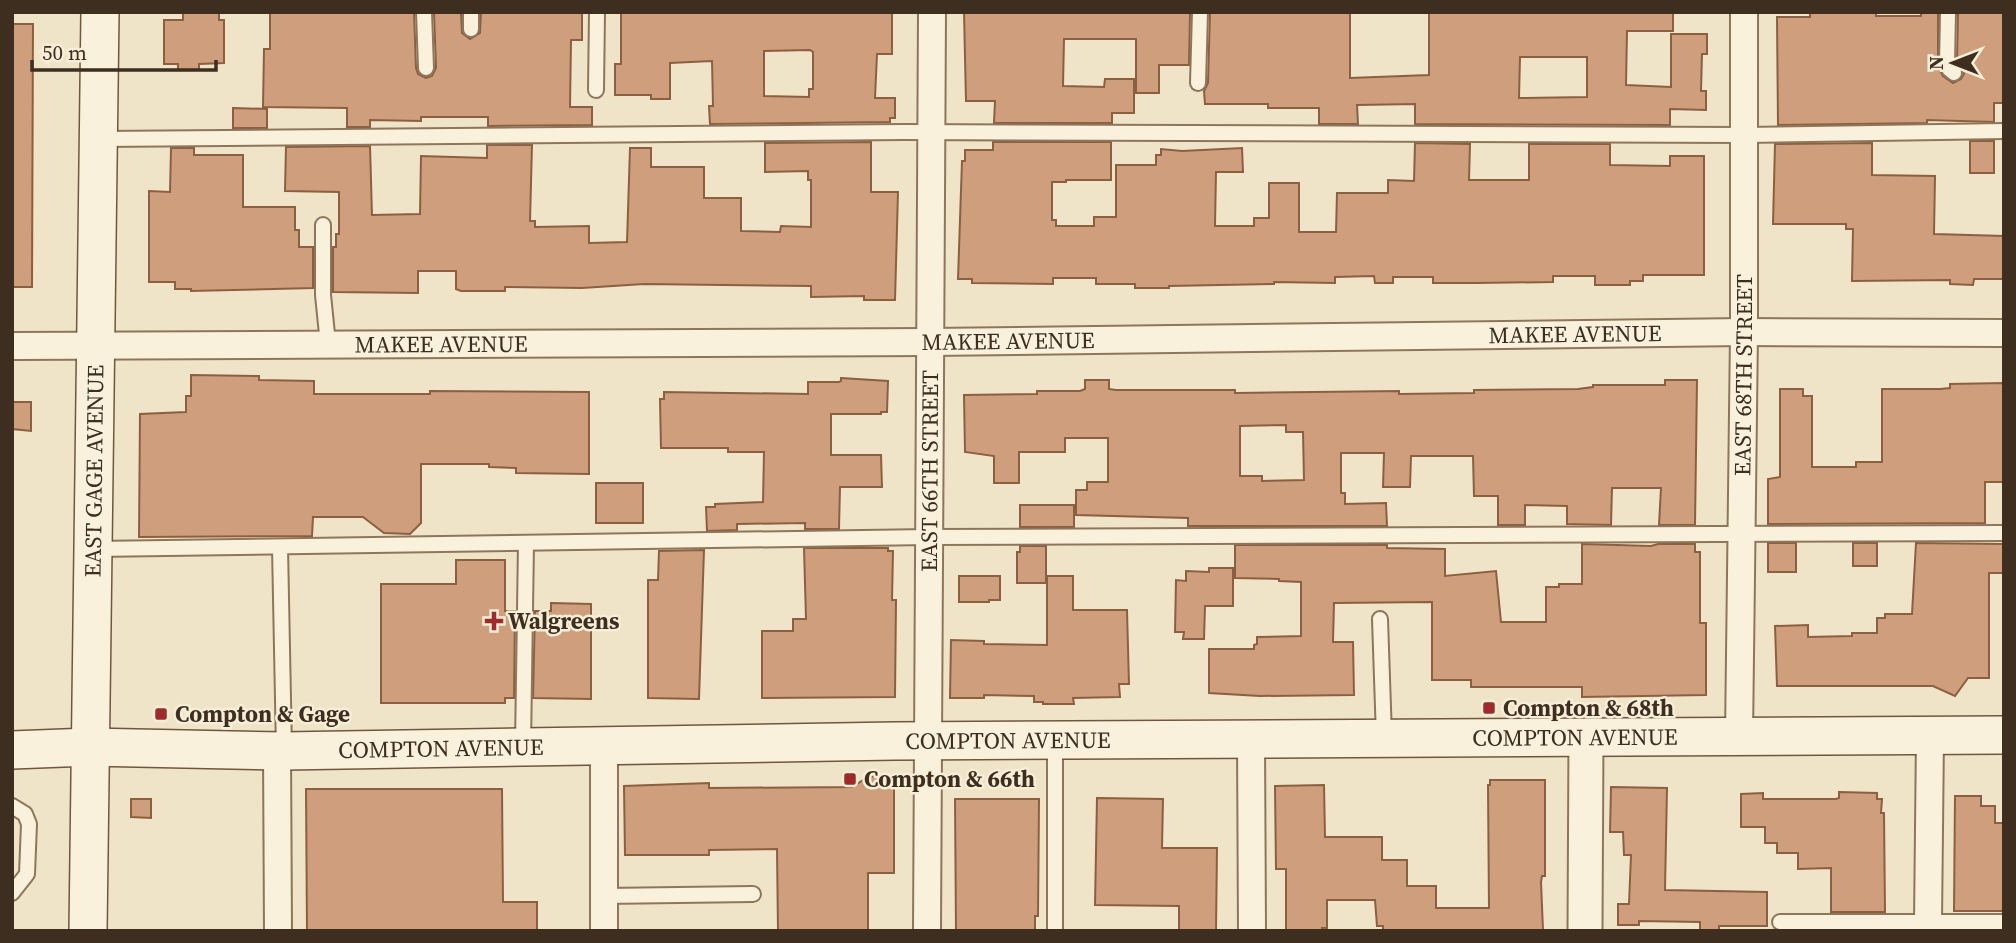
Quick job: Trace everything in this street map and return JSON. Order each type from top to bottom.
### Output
[{"type":"main road","name":"EAST GAGE AVENUE","points":[[88,931],[100,12]]},
{"type":"main road","name":"COMPTON AVENUE","points":[[12,750],[89,747],[280,751],[604,744],[2004,735]]},
{"type":"street","name":"EAST 66TH STREET","points":[[927,931],[932,12]]},
{"type":"street","name":"EAST 68TH STREET","points":[[1740,737],[1744,12]]},
{"type":"street","name":"MAKEE AVENUE","points":[[12,345],[930,342],[1744,332],[2004,333]]},
{"type":"street","points":[[1927,927],[1930,735]]},
{"type":"street","points":[[1585,931],[1586,738]]},
{"type":"street","points":[[1251,739],[1252,931]]},
{"type":"street","points":[[604,744],[604,931]]},
{"type":"street","points":[[278,931],[280,751]]},
{"type":"lane","points":[[424,12],[426,68]]},
{"type":"lane","points":[[471,12],[471,29]]},
{"type":"lane","points":[[596,90],[597,12]]},
{"type":"lane","points":[[1198,83],[1200,12]]},
{"type":"lane","points":[[1948,12],[1947,64],[1954,73]]},
{"type":"lane","points":[[98,139],[931,132],[1744,135],[2004,131]]},
{"type":"lane","points":[[323,225],[324,312],[328,345]]},
{"type":"lane","points":[[92,549],[929,537],[2004,533]]},
{"type":"lane","points":[[523,746],[526,543]]},
{"type":"lane","points":[[280,547],[280,751]]},
{"type":"lane","points":[[1380,619],[1384,739]]},
{"type":"lane","points":[[1055,740],[1055,931]]},
{"type":"lane","points":[[12,806],[24,814],[29,824],[27,874],[12,892]]},
{"type":"lane","points":[[604,896],[753,894]]},
{"type":"lane","points":[[1780,922],[1927,927],[2004,922]]},
{"type":"building","points":[[183,12],[219,12],[219,20],[224,20],[224,63],[199,64],[199,70],[178,70],[178,64],[164,64],[164,20],[183,20]]},
{"type":"building","points":[[270,12],[414,12],[416,68],[418,74],[426,78],[432,76],[436,68],[434,12],[461,12],[462,33],[470,39],[480,33],[481,12],[582,12],[582,40],[571,40],[570,107],[592,107],[592,125],[488,126],[488,117],[421,117],[421,121],[370,120],[370,127],[347,127],[347,108],[263,107],[264,49],[270,49]]},
{"type":"building","points":[[621,12],[892,12],[892,54],[877,54],[875,98],[895,98],[895,118],[890,118],[890,122],[710,124],[709,106],[713,106],[712,61],[670,63],[670,99],[651,99],[651,95],[615,95],[615,64],[621,64]],"holes":[[[764,51],[813,52],[813,89],[809,89],[809,97],[764,96]]]},
{"type":"building","points":[[964,12],[1190,12],[1189,65],[1159,65],[1159,93],[1136,93],[1136,39],[1064,39],[1063,86],[1104,87],[1105,79],[1134,79],[1134,113],[1112,113],[1112,123],[994,123],[995,101],[966,101]]},
{"type":"building","points":[[1210,12],[1350,12],[1350,78],[1429,75],[1429,12],[1673,12],[1673,31],[1627,31],[1626,85],[1671,87],[1671,34],[1707,34],[1707,54],[1702,54],[1701,91],[1706,91],[1706,110],[1670,109],[1670,125],[1415,124],[1415,104],[1357,105],[1358,124],[1319,124],[1319,108],[1268,108],[1268,104],[1205,104],[1204,91],[1208,83]],"holes":[[[1520,57],[1587,57],[1587,97],[1519,98]]]},
{"type":"building","points":[[1810,12],[1876,12],[1876,16],[1921,16],[1921,12],[1938,12],[1938,67],[1943,76],[1953,83],[1964,74],[1957,62],[1958,12],[2004,12],[2004,103],[1994,103],[1994,122],[1927,120],[1927,123],[1778,125],[1777,17],[1810,17]]},
{"type":"building","points":[[12,24],[33,24],[32,287],[12,287]]},
{"type":"building","points":[[233,108],[267,109],[267,128],[233,128]]},
{"type":"building","points":[[1970,141],[1994,141],[1994,173],[1970,173]]},
{"type":"building","points":[[871,142],[871,192],[898,192],[895,300],[864,300],[864,296],[811,297],[811,286],[644,284],[582,288],[505,287],[505,291],[461,291],[456,289],[456,271],[418,271],[418,293],[333,292],[333,247],[336,247],[336,234],[339,234],[339,192],[285,191],[286,147],[370,146],[372,215],[420,214],[421,156],[487,158],[487,145],[532,145],[530,221],[535,221],[535,227],[589,226],[589,243],[627,242],[630,148],[651,148],[651,167],[704,167],[704,198],[741,198],[741,231],[780,232],[781,226],[811,227],[811,180],[808,180],[808,171],[765,172],[765,143]]},
{"type":"building","points":[[993,142],[1111,142],[1111,180],[1052,182],[1052,220],[1056,220],[1056,226],[1094,226],[1094,217],[1116,217],[1116,165],[1156,165],[1156,155],[1161,155],[1161,149],[1182,151],[1242,148],[1243,172],[1216,172],[1215,226],[1254,226],[1254,218],[1269,218],[1269,183],[1299,183],[1299,232],[1336,232],[1337,193],[1388,193],[1388,180],[1414,181],[1415,143],[1470,144],[1469,180],[1529,180],[1529,144],[1610,144],[1610,165],[1670,166],[1670,156],[1704,156],[1704,275],[1643,275],[1643,281],[1630,281],[1630,285],[1595,285],[1595,276],[1553,276],[1553,282],[1476,283],[1433,283],[1433,277],[1393,277],[1393,283],[1375,283],[1374,276],[1335,277],[1335,283],[1274,282],[1169,288],[1135,288],[1135,284],[1096,284],[1096,278],[1053,278],[1053,284],[972,283],[972,279],[958,279],[962,161],[965,161],[965,150],[993,150]]},
{"type":"building","points":[[1872,143],[1872,175],[1935,176],[1934,234],[2004,236],[2004,279],[1974,279],[1973,285],[1950,284],[1950,280],[1852,281],[1853,229],[1846,229],[1846,224],[1773,224],[1775,144]]},
{"type":"building","points":[[171,148],[194,148],[194,155],[243,155],[243,207],[295,207],[295,230],[299,230],[299,247],[313,247],[313,288],[191,291],[175,289],[175,282],[149,282],[149,191],[170,192]]},
{"type":"building","points":[[191,375],[259,376],[259,380],[314,381],[314,394],[430,394],[430,391],[589,392],[589,474],[516,473],[516,468],[489,467],[489,464],[421,464],[421,523],[410,534],[384,533],[363,517],[313,517],[312,536],[139,537],[140,414],[186,412],[186,396],[191,396]]},
{"type":"building","points":[[841,378],[888,381],[887,412],[831,414],[831,455],[881,455],[882,487],[840,487],[839,529],[805,529],[805,523],[737,524],[737,530],[707,531],[706,507],[715,507],[715,504],[763,502],[764,452],[728,452],[728,448],[661,448],[660,399],[664,399],[664,392],[808,394],[808,382],[839,382]]},
{"type":"building","points":[[1085,380],[1109,380],[1109,389],[1116,390],[1474,393],[1474,390],[1578,389],[1593,385],[1665,385],[1665,380],[1697,380],[1695,525],[1659,525],[1661,488],[1612,488],[1611,525],[1567,524],[1567,506],[1525,505],[1525,525],[1498,525],[1498,496],[1474,496],[1473,456],[1411,456],[1410,487],[1383,487],[1384,453],[1341,453],[1341,493],[1345,493],[1345,504],[1386,503],[1387,526],[1188,526],[1188,518],[1076,515],[1076,490],[1087,490],[1087,482],[1108,482],[1108,438],[1065,438],[1065,452],[1019,452],[1019,483],[994,483],[994,456],[965,452],[964,395],[1037,394],[1037,391],[1085,389]],"holes":[[[1286,425],[1286,432],[1303,432],[1304,480],[1262,481],[1262,476],[1240,476],[1240,426]]]},
{"type":"building","points":[[2004,383],[2004,482],[1985,482],[1985,523],[1768,524],[1768,479],[1780,477],[1780,389],[1803,389],[1803,396],[1812,396],[1812,467],[1856,467],[1856,462],[1882,462],[1882,389],[1940,389],[1950,388],[1950,384]]},
{"type":"building","points":[[12,402],[31,402],[31,431],[12,429]]},
{"type":"building","points":[[596,483],[643,483],[643,523],[596,523]]},
{"type":"building","points":[[1020,505],[1074,505],[1074,527],[1020,527]]},
{"type":"building","points":[[1768,543],[1796,543],[1796,572],[1768,572]]},
{"type":"building","points":[[1853,543],[1877,543],[1877,566],[1853,566]]},
{"type":"building","points":[[1916,543],[2004,544],[2004,573],[1989,573],[1989,678],[1968,678],[1955,696],[1933,686],[1777,686],[1775,626],[1808,625],[1808,637],[1852,636],[1852,633],[1877,633],[1877,618],[1885,618],[1885,614],[1912,614]]},
{"type":"building","points":[[1582,544],[1695,544],[1695,552],[1700,552],[1700,623],[1706,623],[1706,695],[1582,697],[1582,687],[1471,687],[1471,680],[1432,680],[1432,602],[1334,603],[1333,642],[1353,642],[1354,695],[1260,696],[1209,693],[1209,649],[1254,649],[1257,637],[1301,636],[1301,582],[1235,578],[1235,545],[1387,545],[1387,548],[1445,549],[1445,576],[1496,571],[1501,622],[1546,622],[1546,587],[1582,584]]},
{"type":"building","points":[[1020,546],[1046,546],[1046,583],[1017,583],[1017,552],[1020,552]]},
{"type":"building","points":[[804,548],[888,548],[888,551],[893,551],[892,600],[896,600],[895,697],[762,698],[762,631],[793,631],[793,619],[806,619]]},
{"type":"building","points":[[704,550],[699,699],[648,698],[648,580],[658,580],[659,551]]},
{"type":"building","name":"Walgreens","points":[[456,560],[505,560],[505,611],[515,611],[514,698],[505,698],[505,703],[381,703],[381,584],[456,584]]},
{"type":"building","points":[[1209,568],[1233,568],[1233,606],[1205,606],[1204,639],[1183,639],[1184,632],[1175,632],[1176,580],[1186,581],[1186,571],[1209,572]]},
{"type":"building","points":[[959,576],[1000,576],[1000,600],[959,602]]},
{"type":"building","points":[[1047,576],[1073,576],[1073,610],[1127,610],[1129,684],[1119,684],[1120,697],[1073,698],[1074,704],[1043,704],[1034,702],[1034,696],[984,695],[984,698],[950,698],[951,640],[984,641],[984,644],[1047,645]]},
{"type":"building","points":[[551,603],[591,604],[591,699],[533,698],[535,611],[551,611]]},
{"type":"building","points":[[877,776],[894,789],[894,873],[868,873],[868,931],[778,931],[777,849],[709,850],[709,855],[625,855],[624,786],[709,783],[709,788],[852,787],[868,777]]},
{"type":"building","points":[[1490,780],[1545,780],[1545,876],[1542,876],[1541,882],[1543,930],[1383,931],[1383,926],[1377,926],[1375,900],[1327,900],[1327,928],[1322,928],[1322,931],[1286,931],[1286,869],[1276,869],[1275,786],[1324,785],[1325,837],[1382,837],[1382,860],[1407,860],[1407,886],[1436,886],[1436,908],[1489,908]]},
{"type":"building","points":[[1611,787],[1667,788],[1665,890],[1767,892],[1767,926],[1719,926],[1719,931],[1700,931],[1700,922],[1639,921],[1639,925],[1618,925],[1618,904],[1629,904],[1631,855],[1624,855],[1623,832],[1610,832]]},
{"type":"building","points":[[306,789],[502,789],[503,902],[537,902],[537,931],[307,931]]},
{"type":"building","points":[[1839,792],[1877,793],[1877,799],[1882,799],[1885,912],[1831,912],[1831,868],[1798,869],[1798,853],[1777,853],[1777,843],[1765,843],[1765,827],[1741,827],[1741,794],[1763,793],[1763,799],[1836,799],[1839,798]]},
{"type":"building","points":[[1955,796],[1981,796],[1981,806],[1995,806],[1995,823],[2004,823],[2004,911],[1954,911]]},
{"type":"building","points":[[1097,798],[1163,799],[1162,848],[1217,848],[1216,931],[1179,931],[1179,906],[1095,905]]},
{"type":"building","points":[[131,799],[151,799],[151,818],[131,817]]},
{"type":"building","points":[[955,799],[1039,799],[1038,916],[1035,916],[1035,931],[956,931]]},
{"type":"place","name":"Walgreens","points":[[494,621]]},
{"type":"place","name":"Compton & 68th","points":[[1489,708]]},
{"type":"place","name":"Compton & Gage","points":[[161,714]]},
{"type":"place","name":"Compton & 66th","points":[[850,779]]}]
